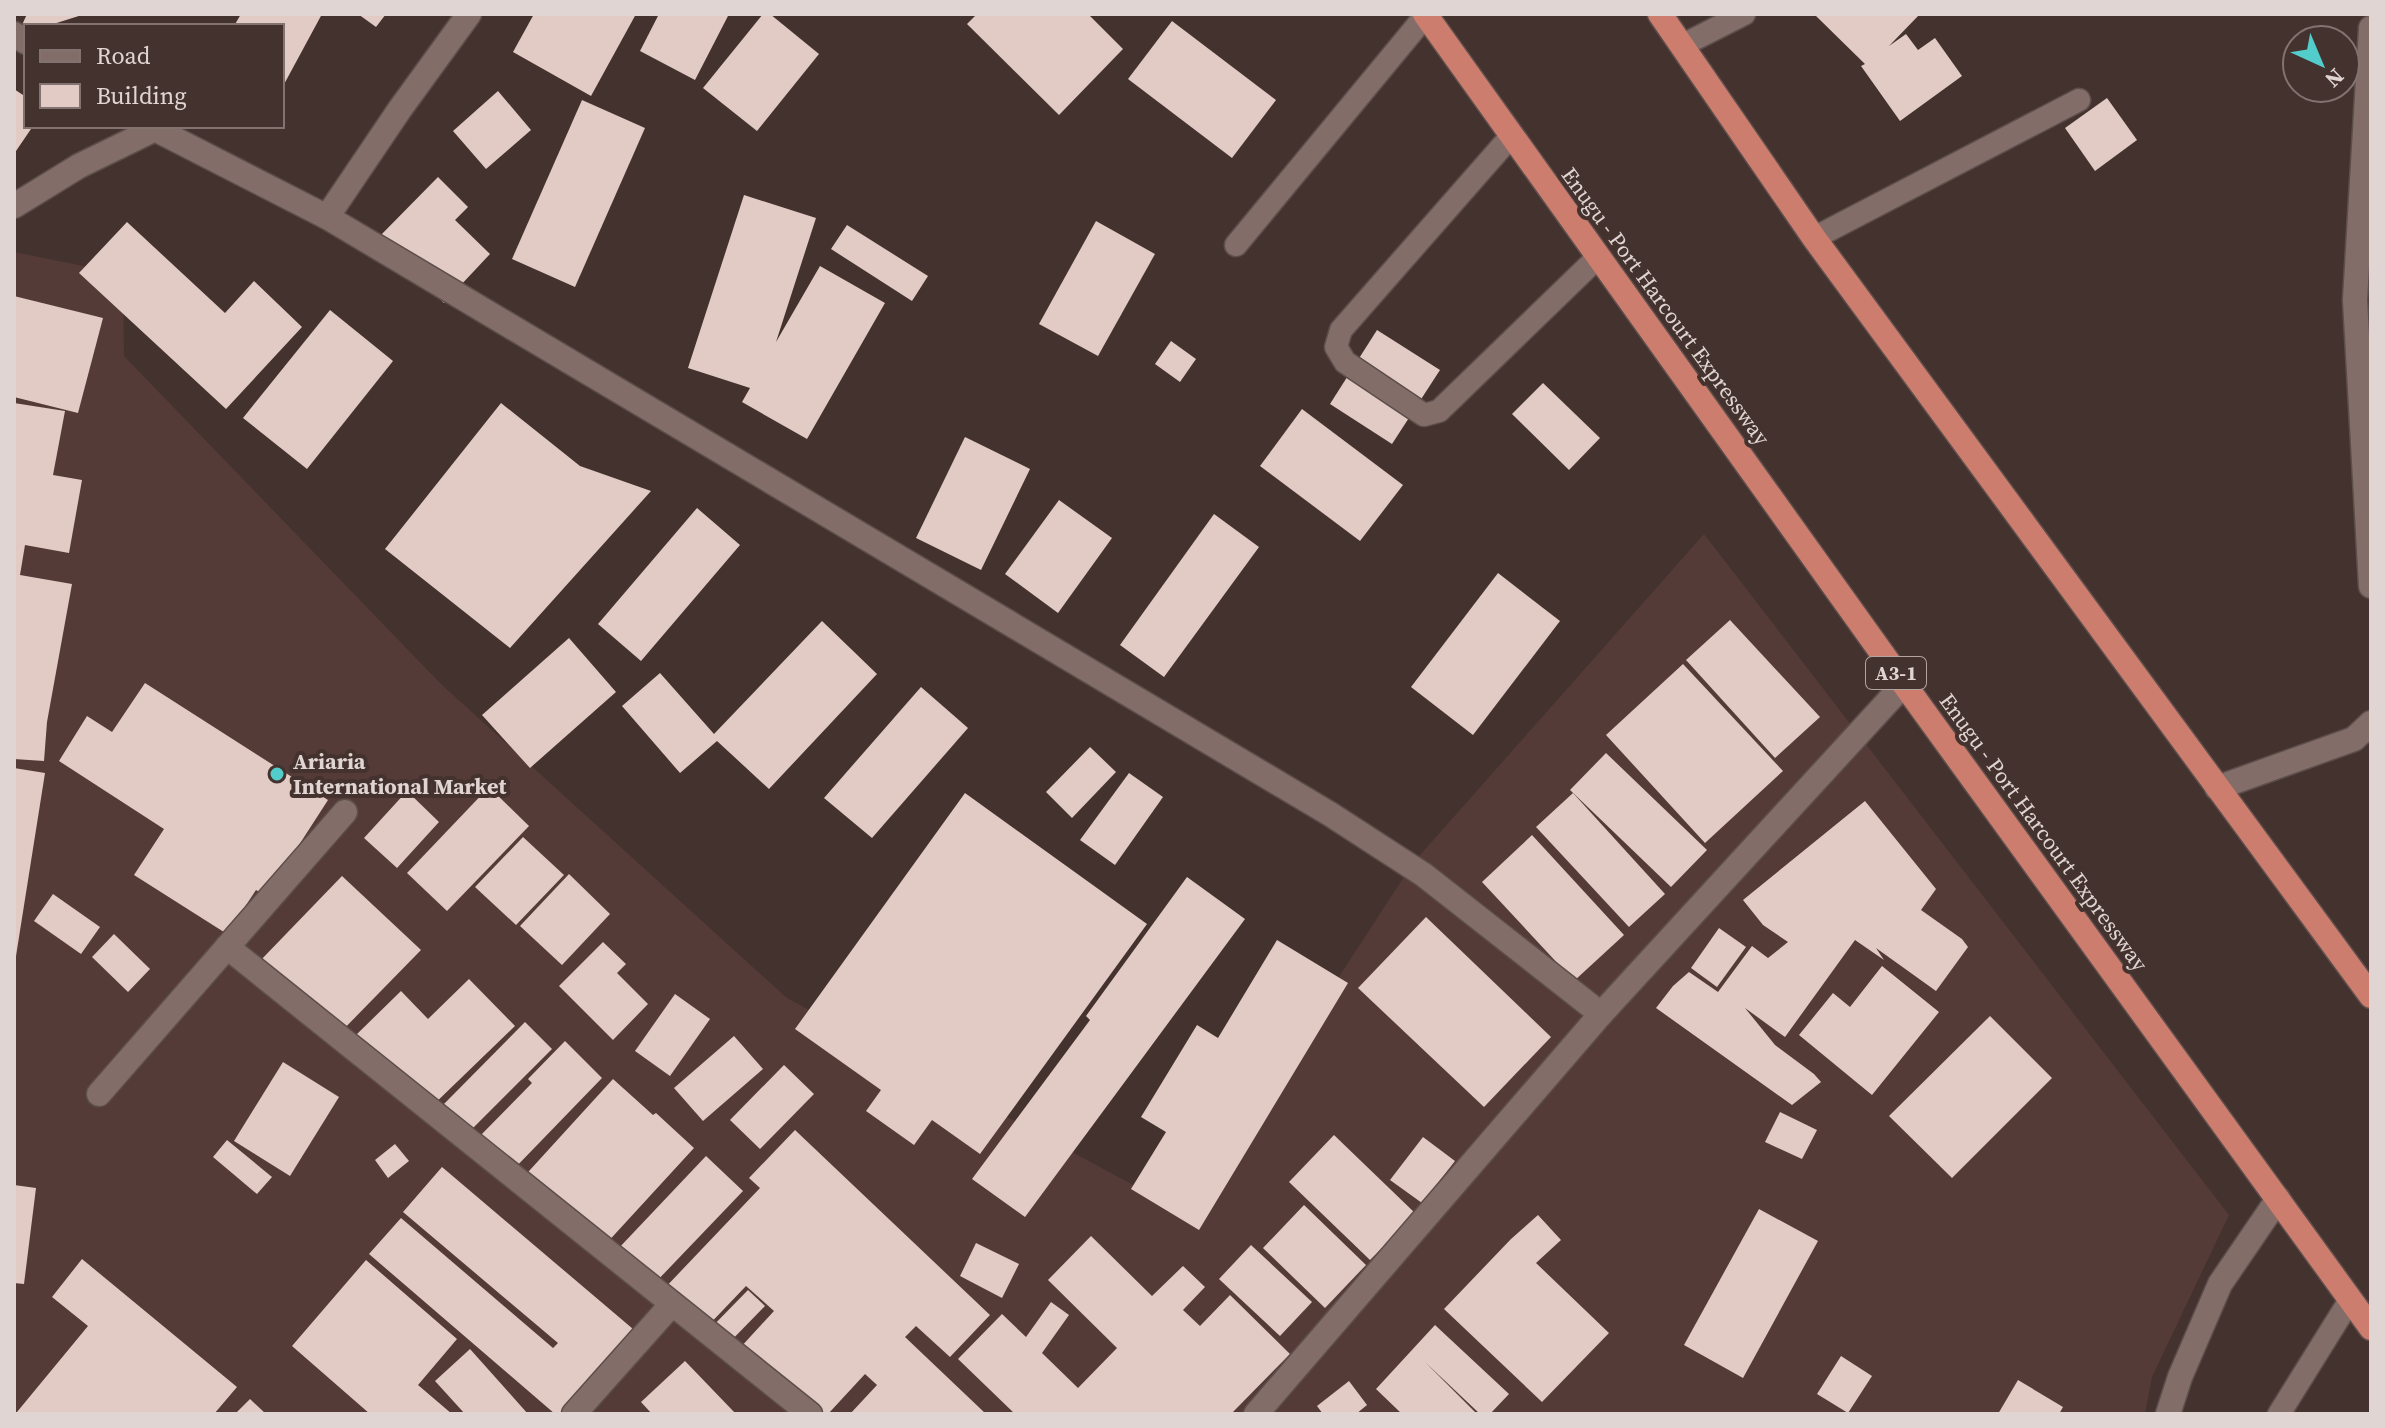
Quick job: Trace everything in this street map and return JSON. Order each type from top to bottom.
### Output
[{"type":"highway","name":"Enugu - Port Harcourt Expressway","points":[[1425,14],[1904,684],[2371,1328]]},
{"type":"highway","points":[[1660,14],[1814,238],[2371,996]]},
{"type":"street","points":[[327,217],[469,14]]},
{"type":"street","points":[[2371,28],[2355,300],[2371,586]]},
{"type":"street","points":[[14,206],[79,166],[151,128]]},
{"type":"street","points":[[155,128],[327,217],[1330,814],[1424,875],[1601,1014]]},
{"type":"street","points":[[1256,1414],[1601,1014],[1904,684]]},
{"type":"street","points":[[2217,788],[2354,739],[2371,723]]},
{"type":"street","points":[[99,1094],[345,812]]},
{"type":"street","points":[[227,947],[810,1414]]},
{"type":"street","points":[[2168,1414],[2180,1377],[2220,1284],[2278,1199]]},
{"type":"street","points":[[574,1414],[672,1304]]},
{"type":"lane","points":[[1236,245],[1425,14]]},
{"type":"lane","points":[[1683,45],[1744,14]]},
{"type":"lane","points":[[1814,238],[2079,100]]},
{"type":"lane","points":[[1512,135],[1341,330],[1336,347],[1345,362],[1424,415],[1439,411],[1598,257]]},
{"type":"lane","points":[[2279,1414],[2350,1300]]},
{"type":"shaded area","name":"Ariaria International Market","points":[[14,252],[123,274],[124,356],[441,684],[787,998],[1185,1213],[1413,863],[1704,534],[2229,1215],[2152,1377],[2145,1414],[14,1414]]},
{"type":"building","points":[[27,14],[82,14],[53,24],[24,24],[24,34],[17,36]]},
{"type":"building","points":[[241,14],[322,14],[284,84],[284,24],[235,24]]},
{"type":"building","points":[[358,14],[386,14],[376,27]]},
{"type":"building","points":[[534,14],[636,14],[591,96],[513,52]]},
{"type":"building","points":[[659,14],[729,14],[695,80],[640,51]]},
{"type":"building","points":[[763,14],[770,14],[819,54],[757,131],[703,88]]},
{"type":"building","points":[[977,14],[1088,14],[1123,49],[1059,115],[967,24]]},
{"type":"building","points":[[1920,14],[1889,46],[1906,34],[1918,50],[1935,38],[1962,76],[1900,121],[1861,66],[1865,64],[1816,16]]},
{"type":"building","points":[[1172,21],[1276,100],[1232,158],[1128,79]]},
{"type":"building","points":[[14,89],[24,96],[24,128],[32,128],[14,154]]},
{"type":"building","points":[[498,91],[531,130],[486,169],[453,131]]},
{"type":"building","points":[[2107,98],[2137,140],[2095,171],[2065,128]]},
{"type":"building","points":[[582,100],[645,128],[575,287],[512,259]]},
{"type":"building","points":[[438,177],[468,207],[455,220],[490,254],[444,303],[378,238]]},
{"type":"building","points":[[744,195],[816,218],[776,342],[820,266],[885,303],[807,439],[742,402],[750,388],[688,368]]},
{"type":"building","points":[[1096,221],[1155,254],[1098,356],[1039,324]]},
{"type":"building","points":[[127,222],[225,313],[254,281],[302,327],[226,409],[79,273]]},
{"type":"building","points":[[847,225],[928,276],[912,301],[831,249]]},
{"type":"building","points":[[14,296],[103,318],[78,413],[14,397]]},
{"type":"building","points":[[330,310],[393,361],[307,469],[243,418]]},
{"type":"building","points":[[1377,330],[1440,370],[1392,444],[1330,404]]},
{"type":"building","points":[[1171,341],[1196,359],[1180,382],[1155,364]]},
{"type":"building","points":[[1543,383],[1600,438],[1569,470],[1512,414]]},
{"type":"building","points":[[14,403],[65,411],[53,475],[82,480],[69,553],[25,545],[20,575],[72,584],[47,722],[44,761],[14,759]]},
{"type":"building","points":[[501,403],[580,466],[651,491],[510,648],[385,549]]},
{"type":"building","points":[[1302,409],[1403,485],[1360,541],[1260,466]]},
{"type":"building","points":[[965,437],[1030,469],[981,570],[916,538]]},
{"type":"building","points":[[1059,500],[1112,538],[1058,613],[1005,574]]},
{"type":"building","points":[[697,508],[740,545],[641,661],[598,624]]},
{"type":"building","points":[[1214,514],[1259,547],[1164,677],[1120,645]]},
{"type":"building","points":[[1498,573],[1560,621],[1473,735],[1411,687]]},
{"type":"building","points":[[1730,620],[1820,717],[1775,758],[1686,660]]},
{"type":"building","points":[[822,621],[877,674],[769,789],[717,741],[680,773],[622,706],[660,673],[714,734]]},
{"type":"building","points":[[569,638],[616,692],[530,768],[482,715]]},
{"type":"building","points":[[1683,664],[1783,771],[1705,843],[1606,735]]},
{"type":"building","points":[[145,683],[328,800],[266,896],[256,890],[227,934],[134,875],[164,829],[59,761],[87,716],[112,732]]},
{"type":"building","points":[[921,687],[968,728],[872,838],[824,798]]},
{"type":"building","points":[[1090,747],[1116,772],[1072,818],[1046,792]]},
{"type":"building","points":[[1606,753],[1707,850],[1671,887],[1570,790]]},
{"type":"building","points":[[14,768],[45,773],[16,956],[14,956]]},
{"type":"building","points":[[1129,773],[1163,797],[1115,865],[1080,840]]},
{"type":"building","points":[[489,787],[529,826],[447,911],[407,873]]},
{"type":"building","points":[[407,791],[439,822],[397,868],[364,838]]},
{"type":"building","points":[[965,793],[1147,924],[980,1154],[932,1120],[914,1145],[866,1111],[881,1090],[795,1029]]},
{"type":"building","points":[[1573,793],[1665,894],[1629,927],[1536,827]]},
{"type":"building","points":[[1865,801],[1936,889],[1921,910],[1962,939],[1968,947],[1936,991],[1876,948],[1884,960],[1855,940],[1785,1037],[1745,1008],[1775,1045],[1821,1082],[1792,1105],[1656,1008],[1689,972],[1718,992],[1752,946],[1768,958],[1788,942],[1763,925],[1743,900]]},
{"type":"building","points":[[1532,835],[1624,935],[1574,981],[1482,882]]},
{"type":"building","points":[[523,837],[564,875],[516,925],[475,887]]},
{"type":"building","points":[[569,874],[610,914],[562,965],[520,926]]},
{"type":"building","points":[[342,876],[421,950],[335,1038],[258,963]]},
{"type":"building","points":[[1187,877],[1245,919],[1025,1217],[972,1179],[1090,1020],[1086,1016]]},
{"type":"building","points":[[53,894],[100,927],[81,954],[34,921]]},
{"type":"building","points":[[1426,917],[1551,1037],[1484,1107],[1358,988]]},
{"type":"building","points":[[1719,928],[1746,947],[1717,987],[1691,968]]},
{"type":"building","points":[[114,934],[150,969],[128,992],[92,957]]},
{"type":"building","points":[[1277,940],[1348,983],[1199,1230],[1131,1189],[1166,1132],[1141,1117],[1197,1025],[1218,1038]]},
{"type":"building","points":[[603,942],[626,964],[617,973],[648,1004],[613,1040],[559,986]]},
{"type":"building","points":[[1882,966],[1939,1012],[1872,1095],[1799,1035],[1833,993],[1850,1007]]},
{"type":"building","points":[[469,979],[515,1026],[428,1110],[356,1035],[401,991],[428,1019]]},
{"type":"building","points":[[675,994],[710,1019],[670,1076],[635,1051]]},
{"type":"building","points":[[1990,1016],[2052,1078],[1952,1178],[1889,1116]]},
{"type":"building","points":[[525,1022],[552,1049],[468,1133],[441,1107]]},
{"type":"building","points":[[734,1036],[763,1069],[703,1121],[674,1088]]},
{"type":"building","points":[[565,1041],[602,1078],[511,1172],[477,1139],[532,1083],[528,1079]]},
{"type":"building","points":[[283,1062],[339,1097],[290,1176],[234,1141]]},
{"type":"building","points":[[784,1065],[814,1094],[760,1149],[730,1120]]},
{"type":"building","points":[[613,1079],[694,1148],[604,1246],[519,1182]]},
{"type":"building","points":[[1780,1112],[1817,1130],[1802,1159],[1765,1142]]},
{"type":"building","points":[[795,1130],[990,1315],[950,1357],[916,1326],[905,1337],[986,1414],[850,1414],[877,1385],[865,1374],[828,1414],[808,1414],[739,1349],[774,1311],[746,1286],[702,1332],[661,1292],[760,1188],[749,1178]]},
{"type":"building","points":[[1334,1135],[1416,1214],[1370,1260],[1289,1182]]},
{"type":"building","points":[[1423,1137],[1455,1161],[1422,1203],[1390,1180]]},
{"type":"building","points":[[227,1140],[272,1177],[257,1194],[213,1157]]},
{"type":"building","points":[[395,1144],[409,1161],[388,1178],[375,1160]]},
{"type":"building","points":[[706,1156],[743,1191],[653,1285],[617,1250]]},
{"type":"building","points":[[442,1167],[633,1329],[564,1414],[555,1414],[369,1254],[401,1218],[553,1348],[558,1343],[403,1212]]},
{"type":"building","points":[[14,1185],[36,1188],[24,1284],[14,1283]]},
{"type":"building","points":[[1304,1205],[1366,1265],[1325,1308],[1263,1248]]},
{"type":"building","points":[[1759,1209],[1818,1241],[1743,1378],[1684,1345]]},
{"type":"building","points":[[1538,1215],[1561,1240],[1536,1263],[1609,1333],[1542,1402],[1444,1309]]},
{"type":"building","points":[[1091,1236],[1152,1296],[1183,1266],[1205,1287],[1183,1310],[1200,1326],[1230,1295],[1290,1354],[1231,1414],[1015,1414],[958,1359],[1002,1314],[1026,1337],[1051,1302],[1069,1315],[1042,1353],[1078,1388],[1117,1348],[1048,1280]]},
{"type":"building","points":[[976,1243],[1019,1264],[1002,1298],[960,1276]]},
{"type":"building","points":[[1251,1245],[1312,1302],[1280,1336],[1219,1279]]},
{"type":"building","points":[[82,1259],[237,1387],[214,1414],[17,1412],[88,1326],[52,1297]]},
{"type":"building","points":[[366,1260],[457,1339],[418,1385],[452,1414],[370,1414],[292,1346]]},
{"type":"building","points":[[748,1290],[765,1306],[722,1350],[705,1334]]},
{"type":"building","points":[[1435,1325],[1509,1394],[1490,1414],[1480,1414],[1425,1362],[1477,1414],[1402,1414],[1376,1389]]},
{"type":"building","points":[[470,1349],[528,1414],[465,1414],[435,1381]]},
{"type":"building","points":[[1841,1356],[1872,1376],[1848,1413],[1817,1394]]},
{"type":"building","points":[[685,1361],[736,1414],[652,1414],[641,1402]]},
{"type":"building","points":[[2018,1380],[2063,1407],[2059,1414],[1998,1414]]},
{"type":"building","points":[[1349,1381],[1367,1405],[1356,1414],[1323,1414],[1317,1406]]},
{"type":"building","points":[[250,1399],[266,1414],[235,1414]]},
{"type":"place","name":"Ariaria International Market","points":[[277,774]]}]
